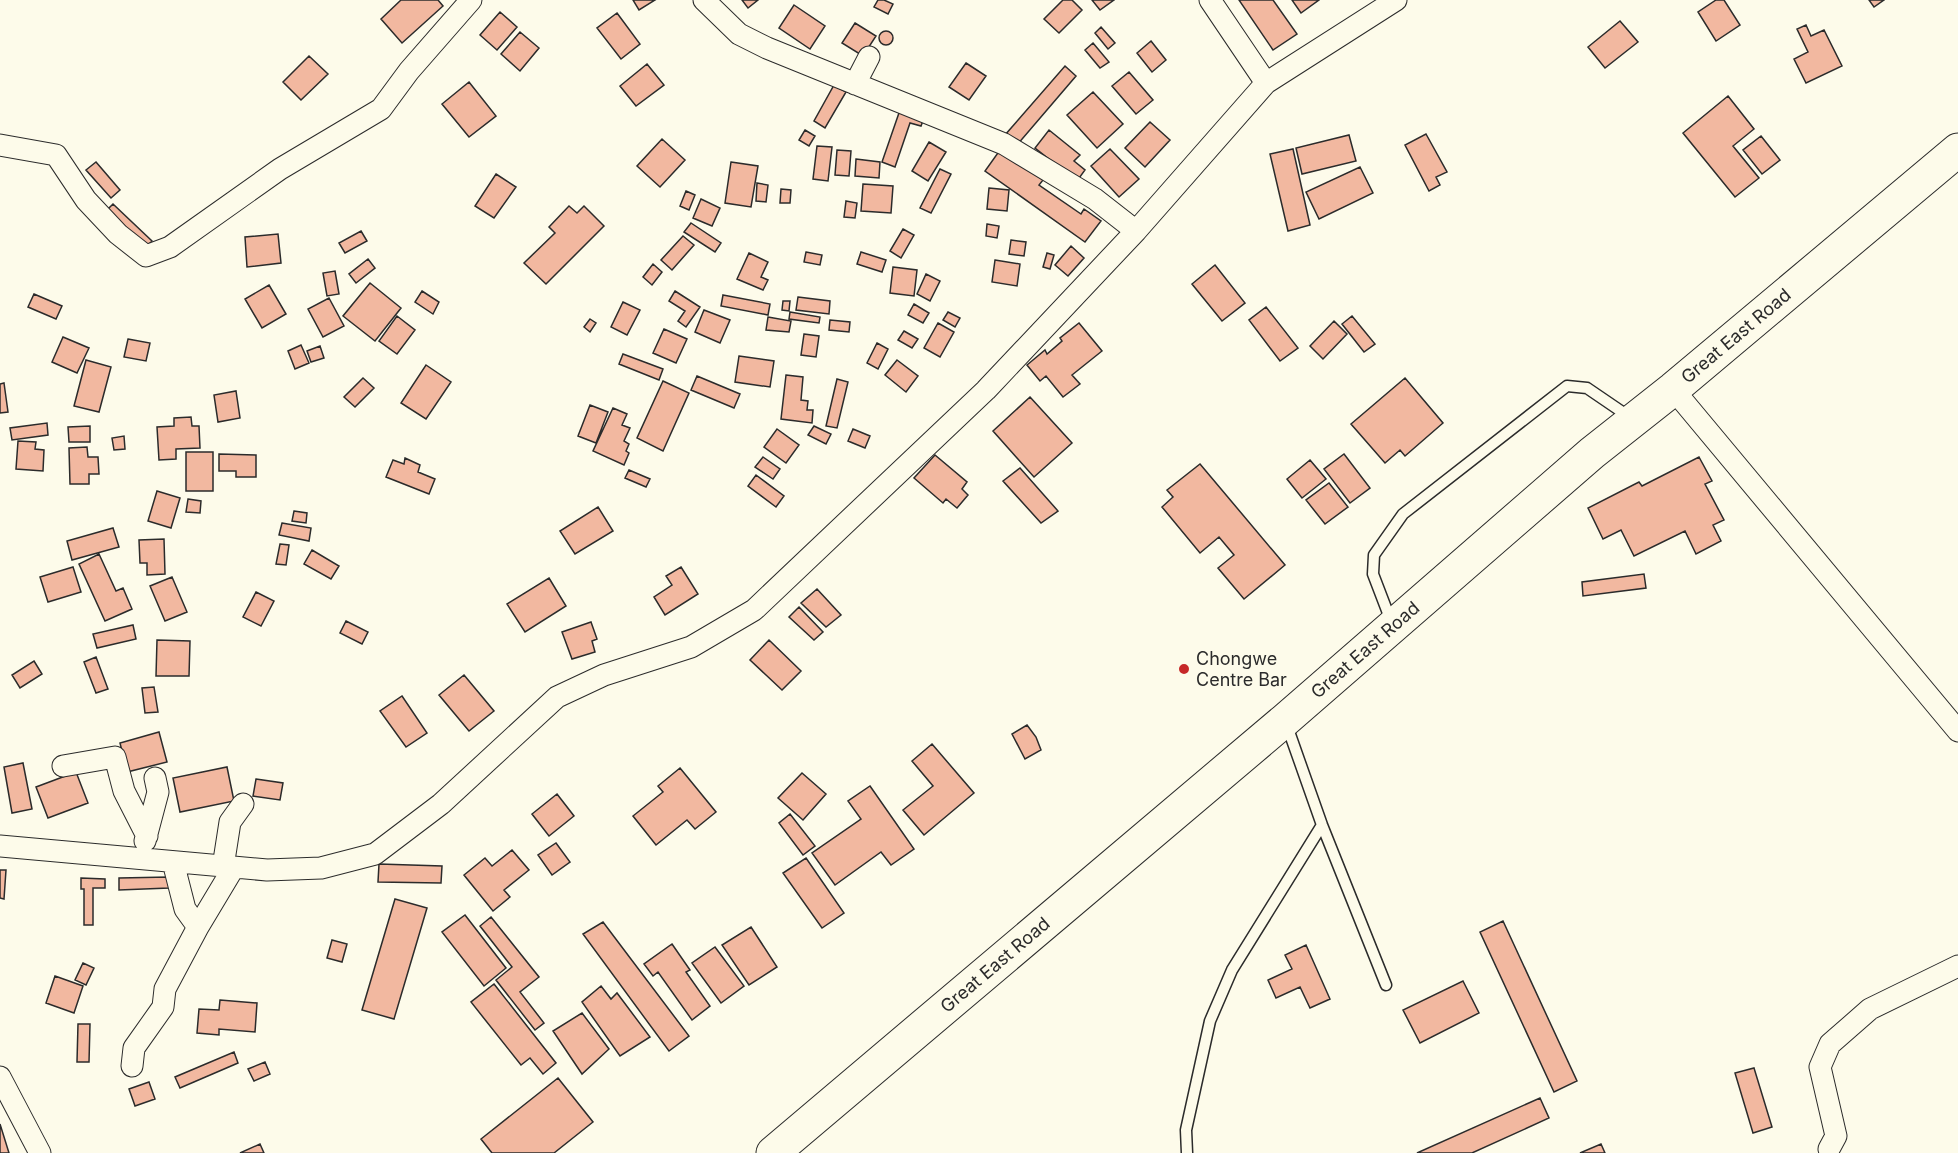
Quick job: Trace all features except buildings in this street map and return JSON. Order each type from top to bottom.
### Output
[{"type":"highway","name":"Great East Road","points":[[773,1153],[1285,720],[1592,453],[1673,389],[1958,150]]},
{"type":"street","points":[[0,145],[56,155],[86,200],[118,234],[146,256],[170,247],[280,169],[381,109],[409,71],[471,0]]},
{"type":"street","points":[[704,0],[739,34],[767,48],[1004,144],[1095,199],[1136,231]]},
{"type":"street","points":[[1210,0],[1266,83]]},
{"type":"street","points":[[0,846],[267,870],[321,868],[375,854],[441,804],[557,697],[604,675],[691,646],[754,610],[986,390],[1136,231],[1266,83],[1396,0]]},
{"type":"street","points":[[855,84],[869,57]]},
{"type":"street","points":[[1673,389],[1958,731]]},
{"type":"street","points":[[63,766],[115,757],[124,791],[147,836]]},
{"type":"street","points":[[141,859],[158,792],[155,778]]},
{"type":"street","points":[[132,1066],[134,1048],[163,1007],[165,989],[228,867],[230,822],[243,804]]},
{"type":"street","points":[[173,862],[184,909],[198,927]]},
{"type":"street","points":[[1825,1151],[1836,1136],[1820,1067],[1830,1044],[1870,1009],[1958,966]]},
{"type":"street","points":[[0,1077],[40,1153]]},
{"type":"lane","points":[[1393,627],[1373,574],[1374,555],[1403,514],[1567,386],[1587,388],[1634,420]]},
{"type":"lane","points":[[1285,720],[1322,825],[1386,985]]},
{"type":"lane","points":[[1187,1153],[1186,1130],[1210,1020],[1232,970],[1322,825]]},
{"type":"place","name":"Chongwe Centre Bar","points":[[1184,669]]}]
